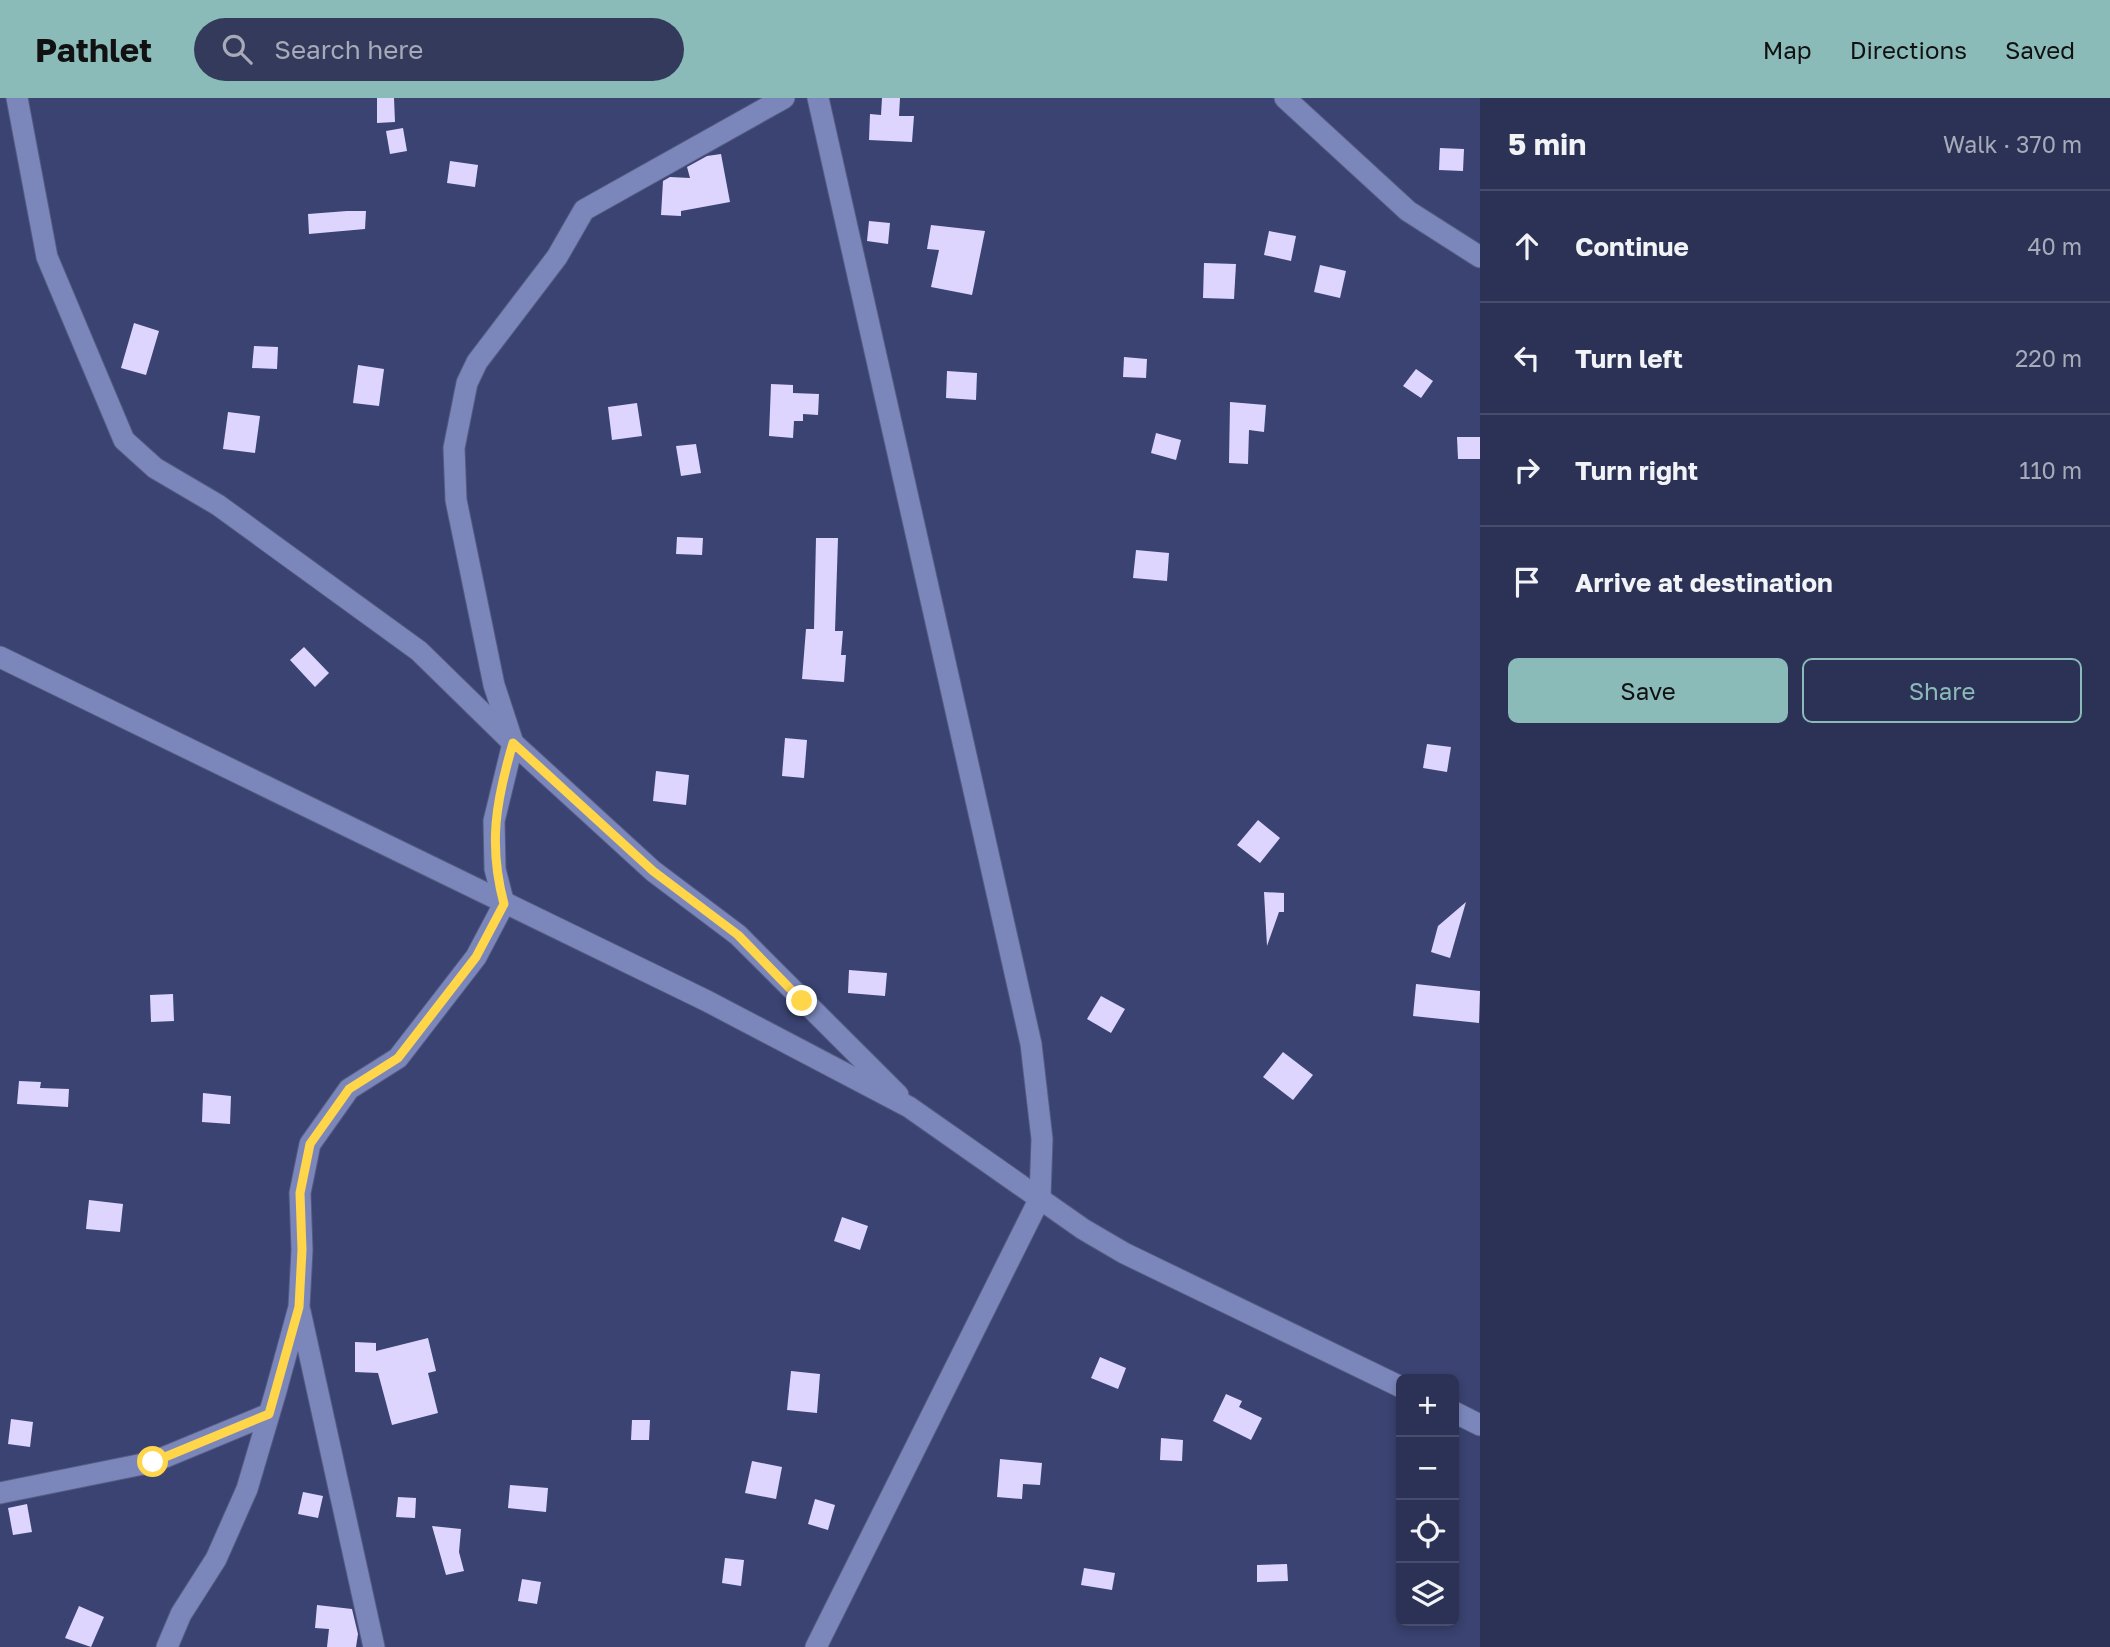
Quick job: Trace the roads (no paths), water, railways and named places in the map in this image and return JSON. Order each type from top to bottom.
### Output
[{"type":"street","points":[[17,98],[47,257],[124,440],[155,468],[218,505],[419,651],[513,743],[653,871],[738,935],[909,1107]]},
{"type":"street","points":[[167,1647],[181,1614],[216,1559],[242,1500],[269,1414],[299,1307],[302,1250],[300,1193],[310,1144],[349,1089],[388,1065],[407,1047],[476,957],[504,904],[495,869],[494,821],[513,743],[494,685],[456,500],[454,447],[467,383],[477,362],[557,257],[584,210],[638,177],[784,98]]},
{"type":"street","points":[[816,1647],[1040,1198],[1042,1139],[1031,1044],[818,98]]},
{"type":"street","points":[[1285,98],[1408,211],[1480,257]]},
{"type":"street","points":[[0,657],[708,1001],[909,1107],[1124,1253],[1396,1385]]},
{"type":"street","points":[[299,1307],[374,1647]]},
{"type":"street","points":[[0,1493],[153,1462],[269,1414]]},
{"type":"street","points":[[1459,1414],[1480,1425]]}]
